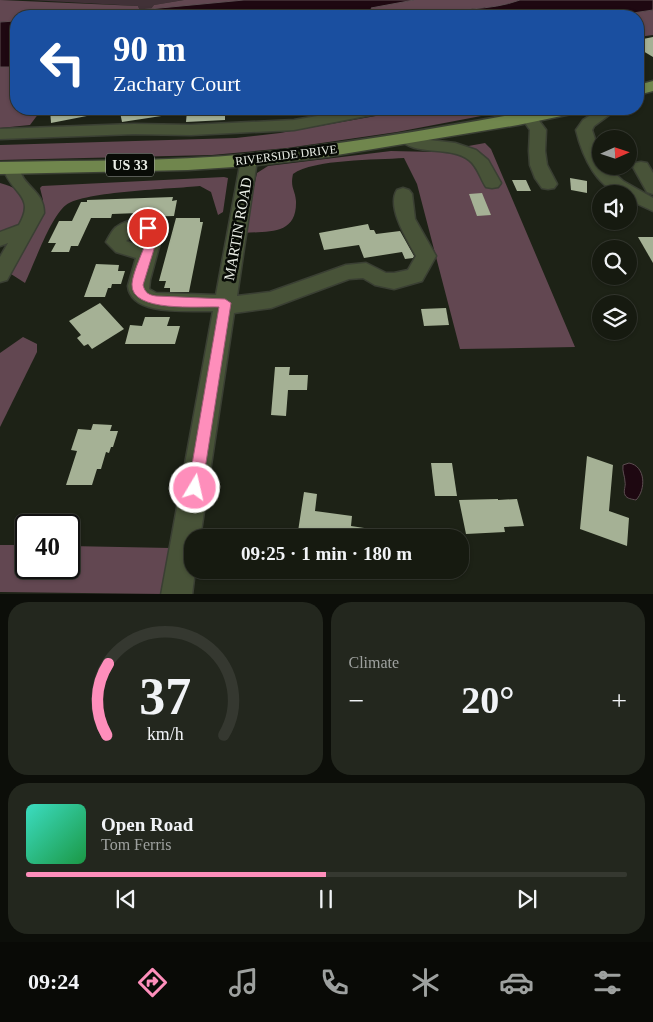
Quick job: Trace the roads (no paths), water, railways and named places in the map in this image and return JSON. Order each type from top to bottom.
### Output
[{"type":"main road","name":"RIVERSIDE DRIVE","points":[[6,168],[188,164],[249,160],[325,151],[407,138],[529,115]]},
{"type":"street","points":[[0,134],[134,129],[191,130],[294,125],[349,115]]},
{"type":"street","points":[[534,115],[538,130],[536,145],[538,166],[541,176],[548,184]]},
{"type":"street","points":[[578,115],[588,123]]},
{"type":"street","points":[[601,115],[588,123],[584,130],[587,148],[604,175],[628,192],[653,206]]},
{"type":"street","points":[[407,138],[416,144],[464,149],[474,154],[485,166],[492,183]]},
{"type":"street","name":"MARTIN ROAD","points":[[176,594],[249,160]]},
{"type":"street","points":[[641,167],[653,188]]},
{"type":"street","points":[[0,275],[35,213],[34,200],[30,193],[16,181],[6,168]]},
{"type":"street","points":[[149,251],[138,285],[139,292],[146,298],[156,301],[225,304],[271,300],[346,272],[366,270],[382,280],[394,281],[415,276],[426,256],[406,219],[403,194]]},
{"type":"street","points":[[0,239],[25,230]]}]
